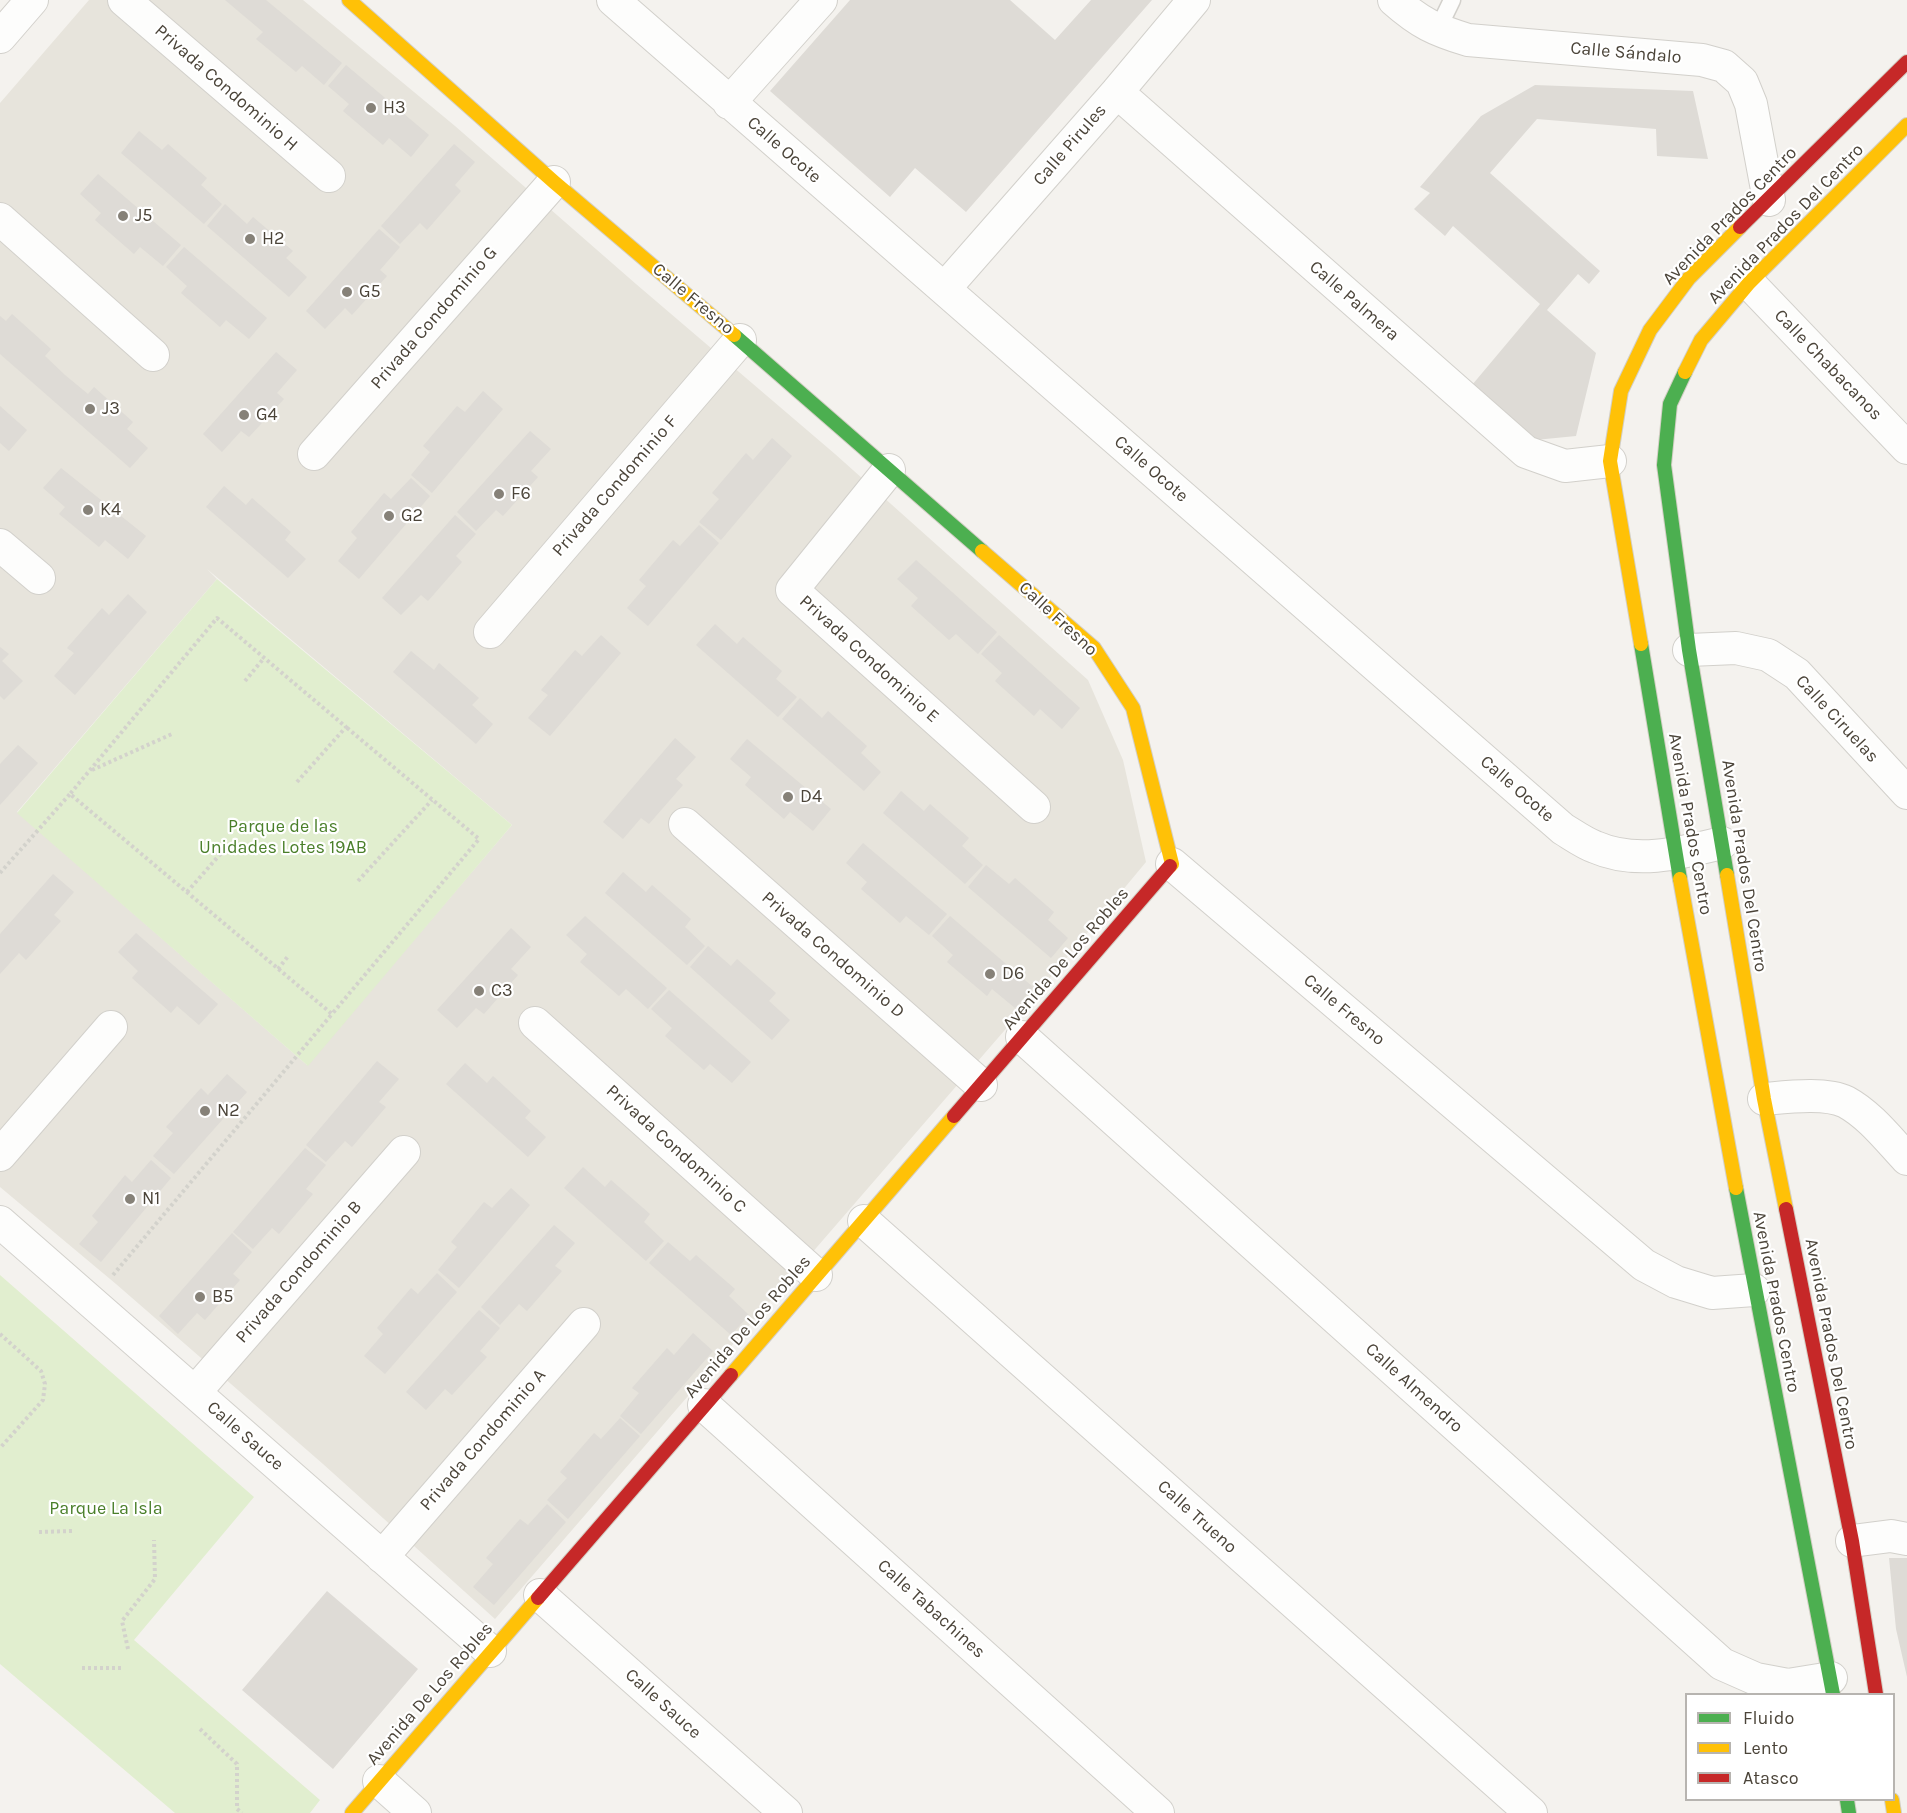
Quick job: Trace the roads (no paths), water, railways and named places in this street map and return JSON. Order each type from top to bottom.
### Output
[{"type":"street","points":[[0,37],[32,0]]},
{"type":"street","name":"Privada Condominio H","points":[[124,0],[329,176]]},
{"type":"street","name":"Calle Fresno","points":[[349,0],[554,182],[740,340],[1094,648],[1133,708],[1172,864],[1644,1266],[1676,1282],[1712,1293],[1754,1290]]},
{"type":"street","name":"Calle Ocote","points":[[613,0],[1563,829],[1596,848],[1632,857],[1676,854],[1722,843]]},
{"type":"street","points":[[729,103],[821,0]]},
{"type":"street","name":"Calle Pirules","points":[[945,288],[1117,92],[1194,0]]},
{"type":"street","name":"Calle Sándalo","points":[[1394,0],[1409,14],[1437,31],[1468,40],[1702,60],[1724,66],[1742,82],[1751,104],[1769,200]]},
{"type":"street","name":"Avenida Prados Centro","points":[[1832,1687],[1754,1290],[1676,854],[1610,461],[1621,392],[1650,330],[1689,278],[1907,62]]},
{"type":"street","name":"Calle Palmera","points":[[1117,92],[1526,452],[1565,465],[1610,461]]},
{"type":"street","name":"Avenida Prados Del Centro","points":[[1876,1693],[1852,1541],[1764,1099],[1689,650],[1664,465],[1670,404],[1701,340],[1749,283],[1907,125]]},
{"type":"street","name":"Privada Condominio G","points":[[314,454],[554,182]]},
{"type":"street","points":[[0,219],[153,355]]},
{"type":"street","name":"Calle Chabacanos","points":[[1749,283],[1907,448]]},
{"type":"street","name":"Privada Condominio F","points":[[490,632],[740,340]]},
{"type":"street","name":"Privada Condominio E","points":[[890,470],[792,590],[1034,807]]},
{"type":"street","points":[[0,545],[39,578]]},
{"type":"street","name":"Calle Ciruelas","points":[[1689,650],[1736,648],[1768,655],[1797,674],[1907,793]]},
{"type":"street","name":"Privada Condominio D","points":[[685,824],[981,1085]]},
{"type":"street","name":"Avenida De Los Robles","points":[[351,1813],[1172,864]]},
{"type":"street","name":"Privada Condominio C","points":[[535,1023],[816,1275]]},
{"type":"street","points":[[0,1155],[111,1027]]},
{"type":"street","name":"Calle Almendro","points":[[1022,1037],[1722,1665],[1756,1678],[1788,1685],[1832,1687]]},
{"type":"street","points":[[1764,1099],[1812,1095],[1845,1102],[1872,1122],[1907,1159]]},
{"type":"street","name":"Privada Condominio B","points":[[195,1392],[404,1152]]},
{"type":"street","name":"Calle Trueno","points":[[864,1221],[1531,1813]]},
{"type":"street","name":"Calle Sauce","points":[[0,1222],[490,1651]]},
{"type":"street","name":"Privada Condominio A","points":[[382,1557],[584,1324]]},
{"type":"street","name":"Calle Tabachines","points":[[704,1405],[1158,1813]]},
{"type":"street","points":[[1852,1541],[1891,1536],[1907,1539]]},
{"type":"street","name":"Calle Sauce","points":[[540,1595],[786,1813]]},
{"type":"street","points":[[379,1781],[416,1813]]},
{"type":"lane","points":[[1437,31],[1452,0]]},
{"type":"place","name":"H3","points":[[371,108]]},
{"type":"place","name":"J5","points":[[123,216]]},
{"type":"place","name":"H2","points":[[250,239]]},
{"type":"place","name":"G5","points":[[347,292]]},
{"type":"place","name":"J3","points":[[90,409]]},
{"type":"place","name":"G4","points":[[244,415]]},
{"type":"place","name":"F6","points":[[499,494]]},
{"type":"place","name":"K4","points":[[88,510]]},
{"type":"place","name":"G2","points":[[389,516]]},
{"type":"place","name":"D4","points":[[788,797]]},
{"type":"place","name":"D6","points":[[990,974]]},
{"type":"place","name":"C3","points":[[479,991]]},
{"type":"place","name":"N2","points":[[205,1111]]},
{"type":"place","name":"N1","points":[[130,1199]]},
{"type":"place","name":"B5","points":[[200,1297]]},
{"type":"park label","name":"Parque de las Unidades Lotes 19AB","points":[[283,837]]},
{"type":"park label","name":"Parque La Isla","points":[[106,1509]]}]
